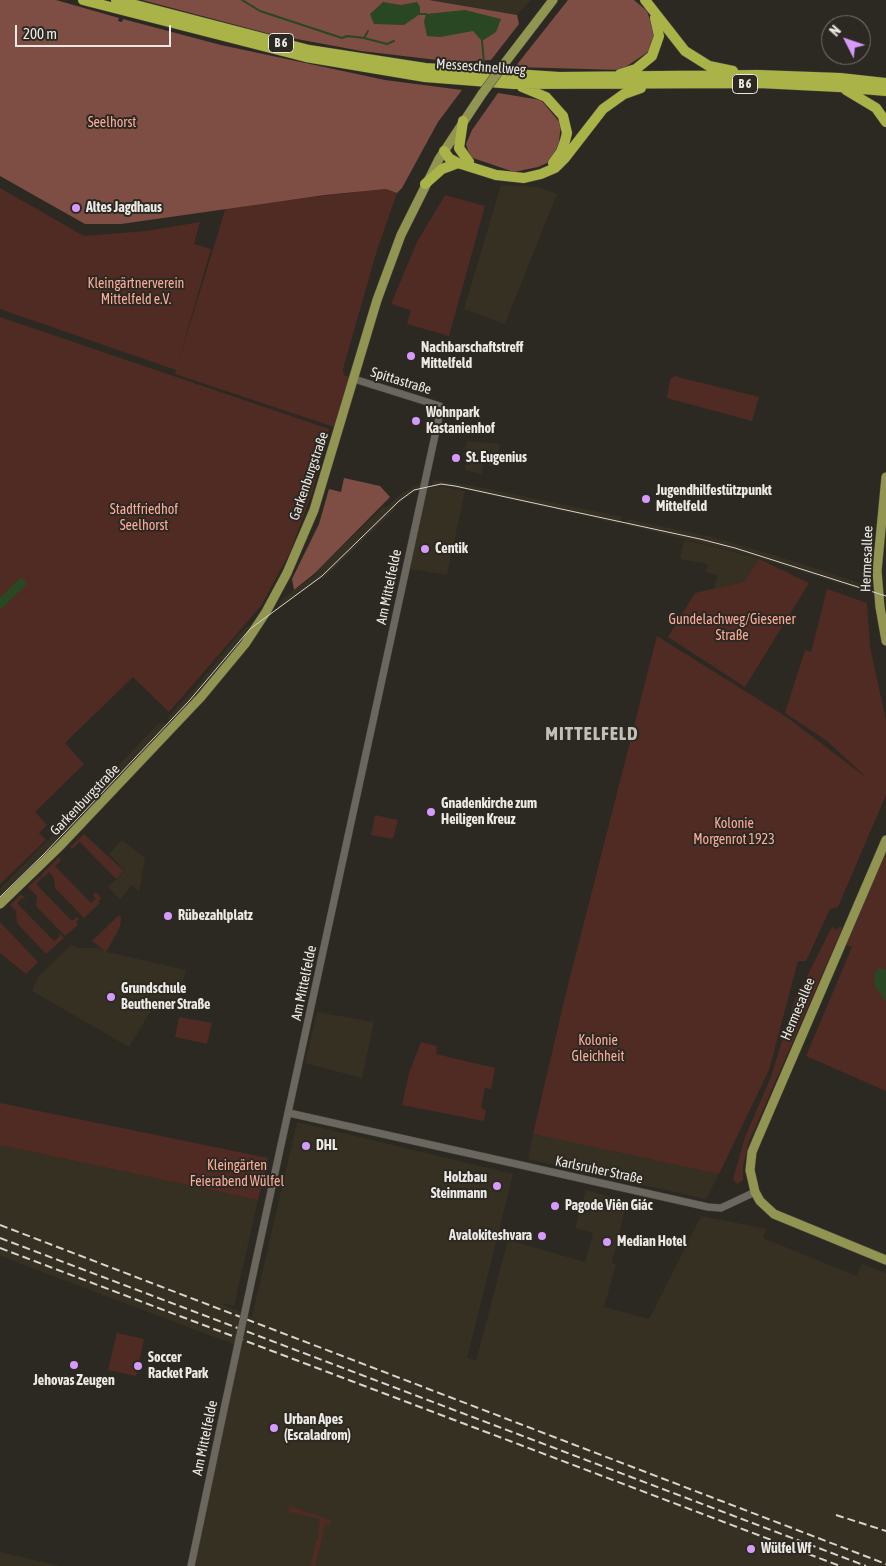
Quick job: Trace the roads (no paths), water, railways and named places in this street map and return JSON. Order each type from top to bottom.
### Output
[{"type":"highway","name":"Messeschnellweg","points":[[83,0],[306,57],[416,75],[514,84],[758,84],[838,86],[886,91]]},
{"type":"highway","name":"Messeschnellweg","points":[[116,0],[267,40],[391,64],[516,75],[604,78],[758,75],[840,78],[886,83]]},
{"type":"highway","points":[[604,78],[636,68],[646,62],[656,49],[659,36],[657,22],[641,0]]},
{"type":"highway","points":[[645,0],[678,44],[696,59],[723,70],[758,75]]},
{"type":"highway","points":[[425,184],[442,169],[463,162],[497,172],[523,175],[540,171],[558,158],[567,133],[563,116],[546,97],[514,84]]},
{"type":"highway","points":[[444,151],[463,162],[506,177],[524,178],[541,174],[555,168],[565,158],[595,118],[612,100],[652,85]]},
{"type":"highway","points":[[838,86],[866,100],[876,108],[886,122]]},
{"type":"highway","points":[[463,121],[459,148],[463,162]]},
{"type":"main road","name":"Garkenburgstraße","points":[[0,904],[60,846],[195,704],[250,638],[288,573],[302,540],[327,471],[388,266],[425,184],[463,121],[553,0]]},
{"type":"main road","name":"Hermesallee","points":[[886,477],[877,571],[880,607],[886,642]]},
{"type":"main road","name":"Hermesallee","points":[[755,1192],[750,1170],[752,1152],[886,840]]},
{"type":"main road","points":[[755,1192],[766,1208],[783,1219],[886,1260]]},
{"type":"street","name":"Spittastraße","points":[[354,379],[440,406]]},
{"type":"street","name":"Am Mittelfelde","points":[[191,1566],[440,406]]},
{"type":"street","name":"Karlsruher Straße","points":[[289,1113],[708,1208],[721,1208],[755,1192]]},
{"type":"waterway","points":[[242,0],[260,11],[342,38],[347,36],[364,38],[368,31]]},
{"type":"waterway","points":[[420,14],[426,14]]},
{"type":"waterway","points":[[364,38],[387,44],[394,41]]},
{"type":"waterway","points":[[482,41],[484,62]]},
{"type":"tram line","points":[[0,897],[44,854],[189,701],[250,629],[322,576],[399,501],[414,490],[441,484],[455,486],[700,539],[735,548],[886,596]]},
{"type":"railway","points":[[0,1225],[886,1564]]},
{"type":"railway","points":[[0,1238],[866,1566]]},
{"type":"railway","points":[[0,1248],[840,1566]]},
{"type":"railway","points":[[836,1515],[886,1531]]},
{"type":"place","name":"Altes Jagdhaus","points":[[76,208]]},
{"type":"place","name":"Nachbarschaftstreff Mittelfeld","points":[[411,356]]},
{"type":"place","name":"Wohnpark Kastanienhof","points":[[416,421]]},
{"type":"place","name":"St. Eugenius","points":[[456,458]]},
{"type":"place","name":"Jugendhilfestützpunkt Mittelfeld","points":[[646,499]]},
{"type":"place","name":"Centik","points":[[425,549]]},
{"type":"place","name":"Gnadenkirche zum Heiligen Kreuz","points":[[431,812]]},
{"type":"place","name":"Rübezahlplatz","points":[[168,916]]},
{"type":"place","name":"Grundschule Beuthener Straße","points":[[111,997]]},
{"type":"place","name":"DHL","points":[[306,1146]]},
{"type":"place","name":"Holzbau Steinmann","points":[[497,1186]]},
{"type":"place","name":"Pagode Viên Giác","points":[[555,1206]]},
{"type":"place","name":"Avalokiteshvara","points":[[542,1236]]},
{"type":"place","name":"Median Hotel","points":[[607,1242]]},
{"type":"place","name":"Jehovas Zeugen","points":[[74,1365]]},
{"type":"place","name":"Soccer Racket Park","points":[[138,1366]]},
{"type":"place","name":"Urban Apes (Escaladrom)","points":[[274,1428]]},
{"type":"place","name":"Wülfel Wf","points":[[751,1549]]},
{"type":"district","name":"MITTELFELD","points":[[592,734]]},
{"type":"park label","name":"Seelhorst","points":[[112,123]]},
{"type":"park label","name":"Kleingärtnerverein Mittelfeld e.V.","points":[[136,292]]},
{"type":"park label","name":"Stadtfriedhof Seelhorst","points":[[144,518]]},
{"type":"park label","name":"Gundelachweg/Giesener Straße","points":[[732,628]]},
{"type":"park label","name":"Kolonie Morgenrot 1923","points":[[734,832]]},
{"type":"park label","name":"Kolonie Gleichheit","points":[[598,1050]]},
{"type":"park label","name":"Kleingärten Feierabend Wülfel","points":[[237,1174]]}]
